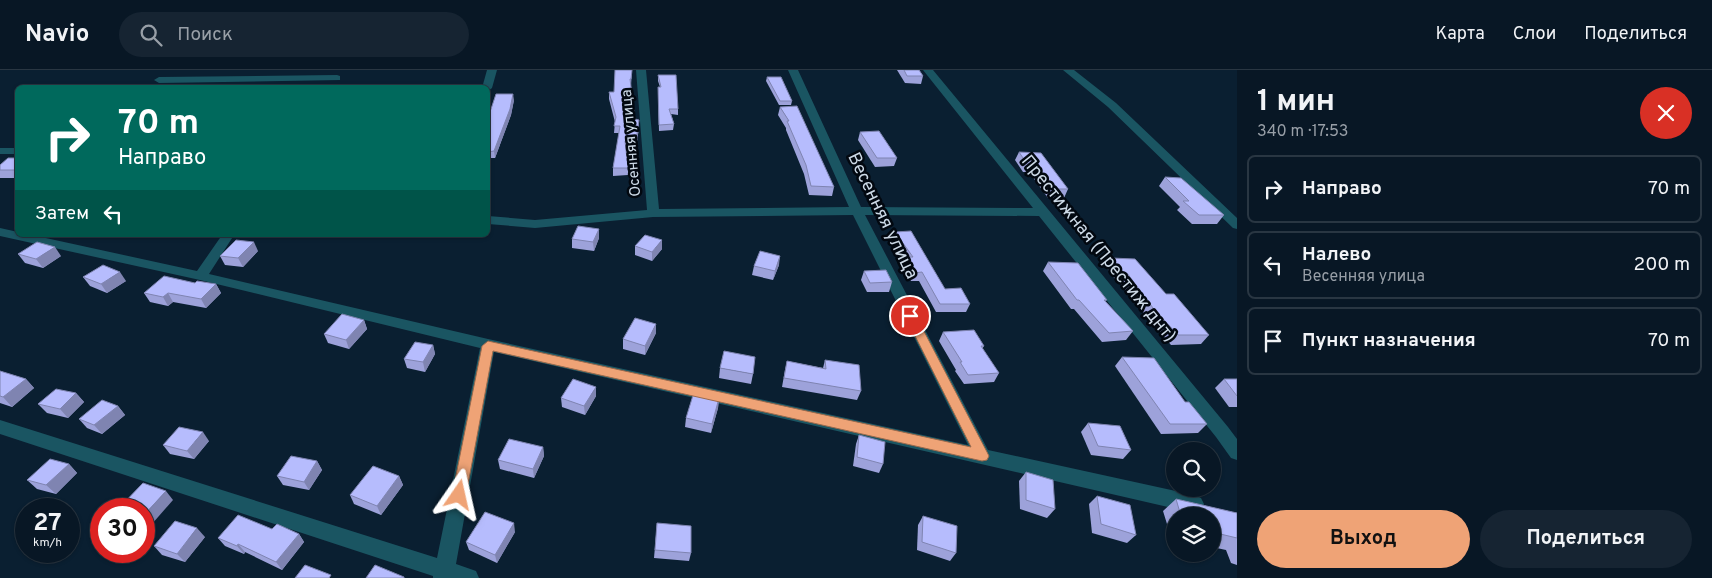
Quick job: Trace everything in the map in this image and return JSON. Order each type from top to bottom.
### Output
[{"type":"street","points":[[333,85],[343,70]]},
{"type":"street","points":[[488,85],[492,70]]},
{"type":"street","name":"Осенняя улица","points":[[641,70],[653,213]]},
{"type":"street","name":"Весенняя улица","points":[[793,70],[857,211],[982,456]]},
{"type":"street","name":"Престижная (Престиж днт)","points":[[928,70],[1043,212],[1230,432],[1237,453]]},
{"type":"street","points":[[1068,70],[1112,105],[1237,225]]},
{"type":"street","points":[[159,80],[337,78]]},
{"type":"street","points":[[0,151],[15,151]]},
{"type":"street","points":[[490,220],[535,224],[653,213],[1043,212]]},
{"type":"street","points":[[0,232],[15,235]]},
{"type":"street","points":[[23,237],[200,276],[488,346],[1209,507]]},
{"type":"street","points":[[200,276],[227,237]]},
{"type":"street","points":[[444,574],[488,346]]},
{"type":"street","points":[[0,427],[444,574],[469,578]]},
{"type":"building","points":[[615,70],[632,70],[630,79],[635,119],[639,120],[636,141],[625,141],[628,168],[613,168],[620,126],[614,126],[616,117],[609,92],[614,92]]},
{"type":"building","points":[[904,70],[919,70],[923,76],[907,76]]},
{"type":"building","points":[[658,75],[676,75],[678,109],[669,109],[674,124],[659,125],[658,87],[661,87]]},
{"type":"building","points":[[767,77],[781,77],[792,101],[780,101]]},
{"type":"building","points":[[496,94],[513,94],[510,109],[494,151],[490,152],[490,112]]},
{"type":"building","points":[[797,106],[834,187],[811,186],[806,165],[787,121],[789,121],[780,107]]},
{"type":"building","points":[[879,131],[897,158],[877,158],[860,132]]},
{"type":"building","points":[[1019,152],[1041,153],[1068,189],[1052,189],[1033,164],[1027,164]]},
{"type":"building","points":[[8,158],[15,158],[14,170],[0,170],[0,165]]},
{"type":"building","points":[[1165,177],[1181,178],[1224,215],[1199,215],[1183,201],[1189,201]]},
{"type":"building","points":[[578,226],[599,229],[593,242],[572,239]]},
{"type":"building","points":[[911,231],[945,289],[961,288],[970,304],[940,304],[922,272],[914,273],[905,257],[913,257],[895,232]]},
{"type":"building","points":[[645,235],[662,240],[652,252],[635,246]]},
{"type":"building","points":[[236,240],[254,242],[238,258],[220,256]]},
{"type":"building","points":[[37,242],[55,247],[36,259],[18,254]]},
{"type":"building","points":[[760,251],[780,256],[775,271],[754,266]]},
{"type":"building","points":[[1111,258],[1135,259],[1166,294],[1174,294],[1209,335],[1178,335],[1153,308],[1127,273],[1124,273]]},
{"type":"building","points":[[1048,262],[1078,263],[1107,300],[1104,300],[1133,331],[1109,333],[1077,300]]},
{"type":"building","points":[[103,265],[120,272],[101,284],[83,277]]},
{"type":"building","points":[[886,270],[892,282],[870,283],[864,271]]},
{"type":"building","points":[[164,276],[195,283],[197,281],[216,284],[201,299],[168,293],[163,297],[144,293]]},
{"type":"building","points":[[342,314],[364,320],[346,340],[324,334]]},
{"type":"building","points":[[635,318],[656,324],[645,346],[623,339]]},
{"type":"building","points":[[974,330],[984,346],[981,346],[999,373],[968,375],[943,332]]},
{"type":"building","points":[[415,342],[433,345],[423,362],[404,359]]},
{"type":"building","points":[[724,351],[755,357],[753,374],[720,368]]},
{"type":"building","points":[[1122,357],[1154,358],[1185,402],[1189,402],[1207,424],[1170,424]]},
{"type":"building","points":[[825,360],[859,365],[861,391],[784,378],[787,361],[826,369]]},
{"type":"building","points":[[0,371],[26,379],[3,397],[0,396]]},
{"type":"building","points":[[573,379],[596,387],[584,406],[561,398]]},
{"type":"building","points":[[1224,379],[1237,379],[1237,396]]},
{"type":"building","points":[[56,389],[76,393],[60,409],[38,404]]},
{"type":"building","points":[[694,392],[719,398],[712,424],[686,418]]},
{"type":"building","points":[[102,400],[118,406],[94,425],[79,419]]},
{"type":"building","points":[[1088,423],[1120,426],[1131,450],[1098,446]]},
{"type":"building","points":[[179,427],[203,432],[187,451],[163,445]]},
{"type":"building","points":[[859,435],[885,442],[883,464],[857,457]]},
{"type":"building","points":[[509,439],[543,447],[533,469],[498,460]]},
{"type":"building","points":[[291,456],[317,461],[304,482],[277,476]]},
{"type":"building","points":[[50,459],[69,464],[46,485],[27,480]]},
{"type":"building","points":[[373,466],[399,476],[377,506],[350,495]]},
{"type":"building","points":[[1026,472],[1053,480],[1055,509],[1026,500]]},
{"type":"building","points":[[143,483],[166,491],[155,503],[155,498],[129,498]]},
{"type":"building","points":[[1097,496],[1130,505],[1136,535],[1101,524]]},
{"type":"building","points":[[1176,499],[1211,507],[1178,507]]},
{"type":"building","points":[[1221,509],[1237,513],[1237,538],[1221,534]]},
{"type":"building","points":[[485,512],[514,523],[495,555],[466,542]]},
{"type":"building","points":[[238,515],[272,529],[277,524],[299,534],[276,562],[238,544],[237,546],[218,538]]},
{"type":"building","points":[[923,516],[957,526],[956,553],[922,542]]},
{"type":"building","points":[[175,521],[197,528],[177,554],[155,545]]},
{"type":"building","points":[[657,523],[691,526],[691,553],[655,550]]},
{"type":"building","points":[[305,565],[331,575],[329,578],[295,578]]},
{"type":"building","points":[[375,565],[404,577],[404,578],[366,578]]},
{"type":"route","points":[[459,495],[488,346],[982,456],[910,316]]}]
